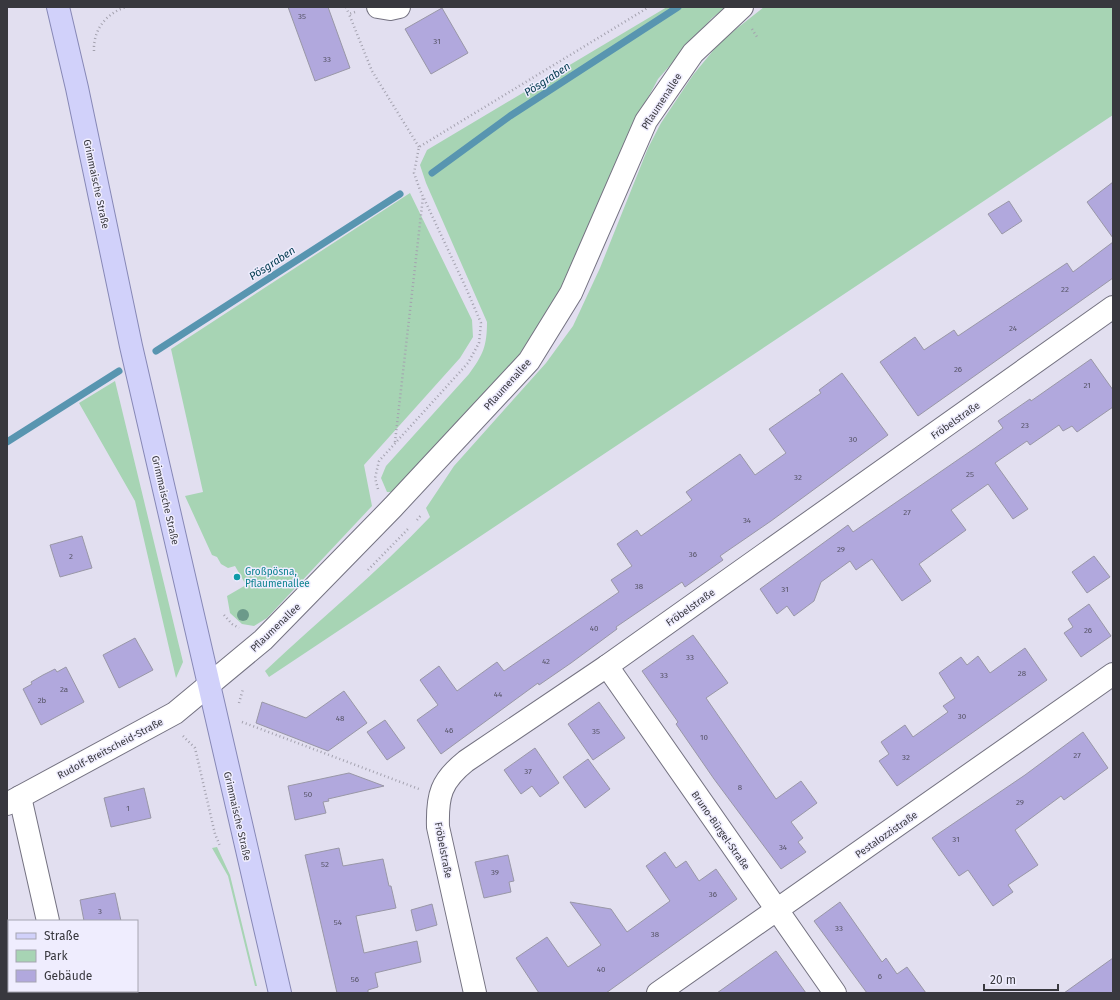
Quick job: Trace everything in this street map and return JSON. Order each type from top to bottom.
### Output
[{"type":"main road","name":"Grimmaische Straße","points":[[60,8],[131,346],[209,686],[223,754],[280,993]]},
{"type":"street","points":[[370,8],[390,10],[398,7]]},
{"type":"street","name":"Pflaumenallee","points":[[209,686],[263,640],[393,508],[529,361],[571,293],[646,121],[693,53],[742,7]]},
{"type":"street","name":"Fröbelstraße","points":[[475,993],[438,827],[437,807],[440,796],[451,773],[466,761],[607,666],[1113,307]]},
{"type":"street","name":"Bruno-Bürgel-Straße","points":[[607,666],[835,993]]},
{"type":"street","name":"Pestalozzistraße","points":[[658,993],[1113,674]]},
{"type":"street","name":"Rudolf-Breitscheid-Straße","points":[[13,800],[175,713],[209,686]]},
{"type":"street","points":[[13,800],[48,920]]},
{"type":"path","points":[[95,57],[94,46],[97,33],[103,22],[115,11],[126,7]]},
{"type":"path","points":[[346,7],[372,71],[419,147],[414,172],[423,196],[481,323],[479,343],[468,363],[379,461],[375,478],[381,493]]},
{"type":"path","points":[[419,147],[649,7]]},
{"type":"path","points":[[349,14],[370,8]]},
{"type":"path","points":[[395,444],[423,196]]},
{"type":"path","points":[[238,722],[242,722],[440,796]]},
{"type":"path","points":[[183,735],[195,748],[198,759]]},
{"type":"green space","points":[[667,7],[727,7],[712,18],[658,79],[635,122],[613,169],[586,235],[546,319],[525,350],[393,492],[387,492],[381,478],[386,466],[469,374],[481,356],[486,338],[487,322],[426,183],[420,165],[427,150]]},
{"type":"green space","points":[[764,7],[1113,7],[1113,115],[269,677],[265,671],[369,576],[430,517],[426,508],[454,466],[546,363],[573,326],[600,268],[648,148],[661,123],[693,75],[721,41]]},
{"type":"green space","points":[[410,193],[472,320],[473,337],[460,358],[364,465],[372,506],[267,618],[254,626],[242,624],[230,613],[227,596],[246,585],[235,566],[228,568],[221,564],[217,557],[212,555],[185,496],[203,492],[171,349]]},
{"type":"green space","points":[[115,381],[183,662],[176,678],[135,501],[79,403]]},
{"type":"green space","points":[[217,847],[230,875],[257,986],[255,986],[228,876],[212,848]]},
{"type":"building","points":[[288,7],[328,7],[350,68],[315,81]]},
{"type":"building","points":[[442,8],[468,53],[431,74],[405,29]]},
{"type":"building","points":[[1113,182],[1113,238],[1087,202]]},
{"type":"building","points":[[1009,201],[1022,221],[1002,234],[988,214]]},
{"type":"building","points":[[1113,242],[1113,278],[918,416],[880,362],[915,337],[924,350],[954,330],[958,336],[1067,263],[1073,272]]},
{"type":"building","points":[[1091,359],[1113,390],[1113,407],[1077,432],[1072,426],[1063,431],[1059,425],[1030,445],[1027,441],[995,463],[1028,509],[1013,519],[988,484],[951,510],[966,530],[919,564],[931,581],[902,601],[872,559],[856,570],[850,561],[821,582],[814,601],[794,616],[787,606],[777,614],[760,589],[848,525],[853,532],[975,448],[1003,428],[998,421],[1030,399],[1031,401]]},
{"type":"building","points":[[842,373],[888,435],[771,521],[720,556],[723,560],[685,587],[682,582],[616,627],[617,629],[571,663],[539,685],[538,683],[441,754],[417,720],[438,705],[420,680],[439,666],[457,691],[497,662],[504,671],[619,592],[611,580],[632,566],[617,544],[637,530],[641,536],[692,500],[686,492],[740,454],[755,475],[786,453],[769,429],[821,393],[819,390]]},
{"type":"building","points":[[82,536],[92,568],[60,577],[50,545]]},
{"type":"building","points":[[1094,556],[1110,577],[1087,593],[1072,572]]},
{"type":"building","points":[[1089,604],[1111,636],[1081,657],[1064,633],[1073,627],[1068,619]]},
{"type":"building","points":[[693,635],[728,683],[706,698],[776,799],[801,781],[817,803],[791,822],[803,838],[798,842],[806,852],[781,869],[714,779],[676,724],[678,722],[642,671]]},
{"type":"building","points":[[135,638],[153,670],[119,688],[103,655]]},
{"type":"building","points":[[1025,648],[1047,680],[897,786],[879,761],[889,754],[881,742],[905,725],[913,737],[948,712],[943,706],[955,698],[939,673],[961,657],[967,665],[978,656],[990,673]]},
{"type":"building","points":[[66,667],[84,702],[41,725],[23,689],[43,675],[55,669],[57,672]]},
{"type":"building","points":[[344,691],[367,723],[328,751],[256,723],[262,702],[306,718]]},
{"type":"building","points":[[599,702],[625,738],[593,760],[568,724]]},
{"type":"building","points":[[385,720],[405,748],[387,760],[367,732]]},
{"type":"building","points":[[1083,732],[1108,768],[1064,800],[1061,796],[1015,830],[1038,865],[1008,885],[1013,892],[993,906],[968,870],[959,876],[932,838],[1025,775]]},
{"type":"building","points":[[535,748],[559,783],[540,797],[532,786],[521,794],[504,770]]},
{"type":"building","points":[[588,759],[610,789],[585,808],[563,777]]},
{"type":"building","points":[[349,773],[384,786],[328,799],[329,801],[323,802],[326,813],[295,820],[288,786]]},
{"type":"building","points":[[144,788],[151,818],[111,827],[104,798]]},
{"type":"building","points":[[339,848],[343,866],[383,859],[389,886],[391,886],[396,908],[356,916],[364,953],[417,941],[421,962],[375,973],[378,987],[368,990],[368,993],[337,993],[305,855]]},
{"type":"building","points":[[665,852],[676,868],[686,861],[699,881],[716,869],[737,899],[606,993],[539,993],[516,958],[547,937],[568,967],[601,945],[570,902],[611,909],[627,932],[670,901],[646,866]]},
{"type":"building","points":[[508,855],[514,881],[509,882],[511,892],[484,898],[475,862]]},
{"type":"building","points":[[115,893],[121,920],[84,920],[80,900]]},
{"type":"building","points":[[840,902],[882,962],[886,958],[897,974],[907,967],[926,993],[867,993],[814,921]]},
{"type":"building","points":[[432,904],[437,925],[416,931],[411,910]]},
{"type":"building","points":[[776,951],[806,993],[717,993]]},
{"type":"building","points":[[1113,958],[1113,993],[1064,993]]},
{"type":"waterway","name":"Pösgraben","points":[[432,173],[510,116],[678,7]]},
{"type":"waterway","name":"Pösgraben","points":[[156,351],[400,194]]},
{"type":"waterway","name":"Pösgraben","points":[[7,442],[119,371]]},
{"type":"place","name":"Großpösna, Pflaumenallee","points":[[237,577]]}]
